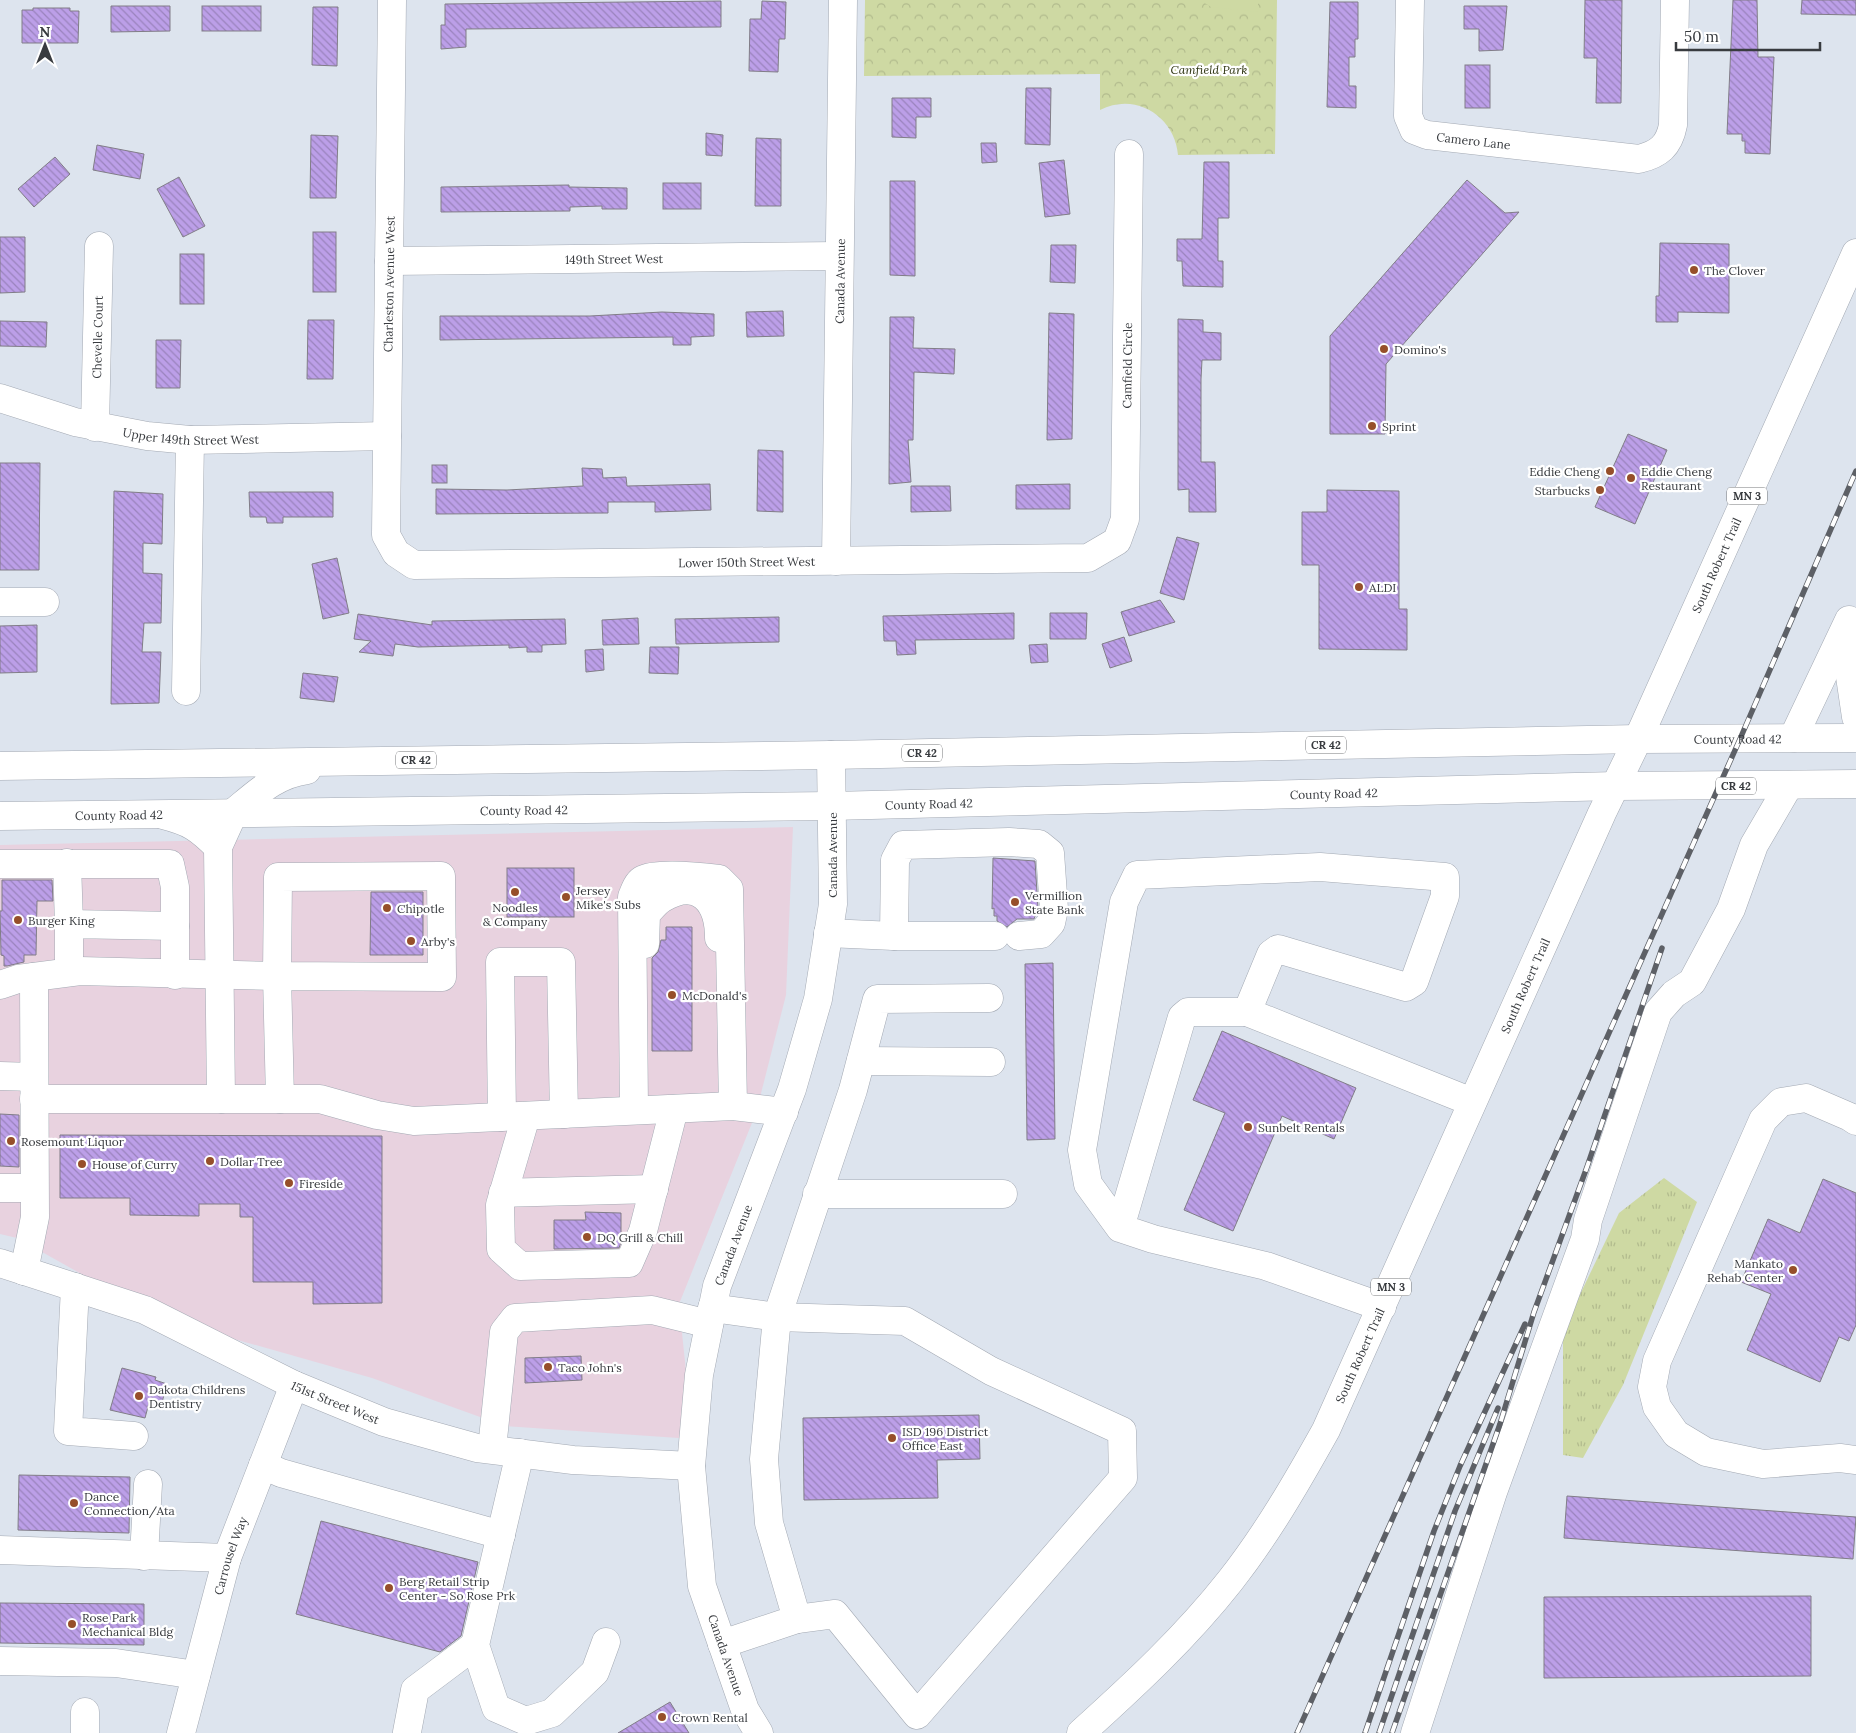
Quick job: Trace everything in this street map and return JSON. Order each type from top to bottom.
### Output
[{"type":"main road","name":"Charleston Avenue West","points":[[392,0],[386,535],[396,553],[406,560]]},
{"type":"main road","name":"Canada Avenue","points":[[836,561],[843,0]]},
{"type":"main road","name":"Camero Lane","points":[[1410,0],[1408,116],[1414,130],[1427,135],[1639,159],[1651,156],[1663,149],[1670,138],[1673,125],[1676,0]]},
{"type":"main road","name":"Camfield Circle","points":[[1088,558],[1117,541],[1125,519],[1129,154]]},
{"type":"main road","name":"Chevelle Court","points":[[96,428],[99,246]]},
{"type":"main road","name":"South Robert Trail","points":[[1638,739],[1856,253]]},
{"type":"main road","name":"149th Street West","points":[[389,261],[840,256]]},
{"type":"main road","name":"Upper 149th Street West","points":[[0,398],[96,428],[147,436],[190,440],[387,436]]},
{"type":"main road","points":[[186,690],[190,440]]},
{"type":"main road","name":"Lower 150th Street West","points":[[406,560],[414,565],[1088,558]]},
{"type":"main road","points":[[0,602],[45,602]]},
{"type":"main road","points":[[1853,612],[1848,663],[1856,717]]},
{"type":"main road","points":[[1793,738],[1853,612]]},
{"type":"main road","name":"County Road 42","points":[[0,766],[832,755],[1638,739],[1856,738]]},
{"type":"main road","name":"MN 3","points":[[1616,786],[1638,739]]},
{"type":"main road","name":"Canada Avenue","points":[[759,1733],[745,1710],[702,1586],[691,1466],[698,1375],[717,1286],[784,1112],[818,999],[833,904],[832,755]]},
{"type":"main road","points":[[221,1099],[218,975],[218,847],[234,812],[271,781],[295,772],[334,768],[605,764],[650,758]]},
{"type":"main road","name":"County Road 42","points":[[0,816],[832,806],[1616,786],[1856,784]]},
{"type":"main road","points":[[1415,1733],[1493,1492],[1585,1239],[1588,1220],[1658,1012],[1674,994],[1692,982],[1731,909],[1754,845],[1789,785]]},
{"type":"main road","name":"South Robert Trail","points":[[1081,1733],[1163,1657],[1230,1581],[1262,1537],[1326,1430],[1602,813],[1616,786]]},
{"type":"main road","points":[[156,813],[189,822],[200,829],[218,847]]},
{"type":"main road","points":[[828,932],[894,936],[1041,934],[1051,923],[1054,909],[1050,854],[1038,844],[1009,842],[903,845],[895,860],[894,936]]},
{"type":"main road","points":[[67,863],[69,972]]},
{"type":"main road","points":[[0,864],[170,864],[176,887],[175,975]]},
{"type":"main road","points":[[1247,1012],[1271,954],[1278,949],[1406,987],[1414,982],[1445,896],[1445,877],[1320,868],[1137,876],[1124,902],[1082,1150],[1088,1184],[1120,1228],[1153,1239],[1266,1266],[1382,1307]]},
{"type":"main road","points":[[0,985],[34,977],[87,971],[175,975],[218,975],[277,976],[442,977],[441,876],[278,877],[277,976],[280,1099]]},
{"type":"main road","points":[[634,1110],[632,897],[639,882],[647,878],[688,876],[719,879],[729,889],[733,1106]]},
{"type":"main road","points":[[69,924],[175,926]]},
{"type":"main road","points":[[564,1114],[562,962],[500,962],[514,1116],[500,1205],[501,1249],[520,1266],[629,1263],[643,1231],[674,1109]]},
{"type":"main road","points":[[12,1266],[35,1217],[34,977]]},
{"type":"main road","points":[[797,1619],[769,1523],[764,1459],[777,1317],[861,1061],[877,999],[990,998]]},
{"type":"main road","points":[[1120,1228],[1182,1017],[1188,1012],[1247,1012],[1472,1102]]},
{"type":"main road","points":[[861,1061],[991,1062]]},
{"type":"main road","points":[[0,1076],[34,1088],[221,1099],[320,1099],[377,1115],[414,1121],[733,1106],[784,1112]]},
{"type":"main road","points":[[1856,1121],[1850,1116],[1806,1098],[1781,1102],[1763,1120],[1657,1361],[1652,1387],[1658,1407],[1676,1434],[1706,1452],[1762,1464],[1840,1458],[1856,1460]]},
{"type":"main road","points":[[0,1188],[34,1188]]},
{"type":"main road","points":[[503,1193],[654,1189]]},
{"type":"main road","points":[[817,1194],[1003,1194]]},
{"type":"main road","name":"151st Street West","points":[[12,1266],[145,1310],[294,1385],[384,1422],[477,1448],[573,1460],[691,1466]]},
{"type":"main road","points":[[75,1287],[68,1431],[134,1436]]},
{"type":"main road","points":[[492,1449],[504,1332],[515,1318],[652,1310],[711,1316],[905,1321],[991,1371],[1122,1431],[1123,1478],[917,1715],[835,1614],[797,1619],[722,1644]]},
{"type":"main road","name":"Carrousel Way","points":[[181,1733],[227,1558],[294,1385]]},
{"type":"main road","points":[[520,1453],[475,1645],[496,1708],[526,1721],[552,1713],[595,1672],[606,1642]]},
{"type":"main road","points":[[263,1465],[281,1473],[500,1535]]},
{"type":"main road","points":[[144,1556],[148,1484]]},
{"type":"main road","points":[[0,1550],[227,1558]]},
{"type":"main road","points":[[407,1732],[415,1690],[475,1645]]},
{"type":"main road","points":[[0,1661],[116,1663],[196,1674]]},
{"type":"shaded area","points":[[793,827],[786,995],[756,1113],[679,1304],[693,1439],[505,1426],[372,1378],[160,1318],[17,1238],[0,1234],[0,845]]},
{"type":"green space","name":"Camfield Park","points":[[865,0],[1277,0],[1275,154],[1178,155],[1170,129],[1151,111],[1140,106],[1127,104],[1114,105],[1100,110],[1100,74],[864,76]]},
{"type":"green space","points":[[1200,0],[1258,0],[1258,12],[1211,7]]},
{"type":"green space","points":[[1664,1178],[1697,1202],[1623,1385],[1583,1458],[1563,1455],[1563,1330],[1619,1213]]},
{"type":"building","points":[[1585,0],[1622,0],[1621,103],[1596,103],[1597,58],[1584,58]]},
{"type":"building","points":[[1733,0],[1757,0],[1758,57],[1774,57],[1770,154],[1745,153],[1745,141],[1742,141],[1742,134],[1727,134]]},
{"type":"building","points":[[1802,0],[1856,0],[1856,15],[1801,14]]},
{"type":"building","points":[[721,1],[721,27],[466,29],[466,47],[441,49],[441,25],[445,25],[445,4]]},
{"type":"building","points":[[762,1],[786,2],[785,39],[779,39],[778,72],[749,71],[750,19],[761,19]]},
{"type":"building","points":[[1330,2],[1358,2],[1358,39],[1355,39],[1355,57],[1349,57],[1349,86],[1356,86],[1356,108],[1327,107]]},
{"type":"building","points":[[111,6],[170,6],[170,31],[111,32]]},
{"type":"building","points":[[202,6],[261,6],[261,31],[202,31]]},
{"type":"building","points":[[1464,6],[1507,6],[1503,50],[1479,51],[1479,29],[1464,29]]},
{"type":"building","points":[[313,7],[338,7],[337,66],[312,65]]},
{"type":"building","points":[[33,8],[70,8],[70,11],[79,11],[78,43],[22,43],[22,10],[33,10]]},
{"type":"building","points":[[1465,65],[1490,65],[1490,108],[1465,108]]},
{"type":"building","points":[[1026,88],[1051,88],[1050,145],[1025,144]]},
{"type":"building","points":[[892,98],[931,98],[931,117],[916,117],[916,138],[892,137]]},
{"type":"building","points":[[706,133],[723,135],[722,156],[706,155]]},
{"type":"building","points":[[311,135],[338,136],[336,198],[310,198]]},
{"type":"building","points":[[756,138],[781,139],[781,206],[755,206]]},
{"type":"building","points":[[981,143],[996,143],[997,162],[982,163]]},
{"type":"building","points":[[97,145],[144,154],[140,179],[93,170]]},
{"type":"building","points":[[55,157],[70,174],[34,207],[18,189]]},
{"type":"building","points":[[1064,160],[1070,214],[1045,217],[1039,163]]},
{"type":"building","points":[[1204,162],[1229,162],[1229,218],[1218,218],[1218,261],[1223,261],[1223,287],[1183,286],[1182,261],[1177,261],[1177,239],[1202,239]]},
{"type":"building","points":[[179,177],[205,226],[183,237],[157,189]]},
{"type":"building","points":[[1467,180],[1505,213],[1519,212],[1386,364],[1385,434],[1330,434],[1330,336]]},
{"type":"building","points":[[890,181],[915,181],[915,276],[890,275]]},
{"type":"building","points":[[663,183],[701,183],[701,209],[663,209]]},
{"type":"building","points":[[569,185],[569,187],[627,188],[627,209],[602,209],[602,206],[570,207],[570,211],[441,212],[441,187]]},
{"type":"building","points":[[313,232],[336,232],[336,292],[313,292]]},
{"type":"building","points":[[0,237],[25,237],[25,292],[0,293]]},
{"type":"building","name":"The Clover","points":[[1660,243],[1729,244],[1729,313],[1678,312],[1678,322],[1656,322],[1656,296],[1659,296]]},
{"type":"building","points":[[1051,245],[1076,245],[1075,283],[1050,282]]},
{"type":"building","points":[[180,254],[204,254],[204,304],[180,304]]},
{"type":"building","points":[[783,311],[784,336],[747,337],[746,312]]},
{"type":"building","points":[[662,312],[714,314],[714,336],[691,337],[691,345],[673,345],[673,337],[440,340],[440,316],[590,316]]},
{"type":"building","points":[[1049,313],[1074,314],[1072,439],[1047,440]]},
{"type":"building","points":[[890,317],[914,317],[913,348],[955,349],[954,374],[914,372],[913,440],[908,440],[911,482],[889,484]]},
{"type":"building","points":[[1178,319],[1203,320],[1203,332],[1221,333],[1221,360],[1202,360],[1201,379],[1201,462],[1215,462],[1216,512],[1189,512],[1189,489],[1178,490]]},
{"type":"building","points":[[308,320],[334,320],[333,379],[307,379]]},
{"type":"building","points":[[0,321],[47,322],[46,347],[0,346]]},
{"type":"building","points":[[156,340],[181,340],[180,388],[156,388]]},
{"type":"building","name":"Eddie Cheng Restaurant","points":[[1628,434],[1667,450],[1635,524],[1595,507]]},
{"type":"building","points":[[758,450],[783,451],[783,512],[757,511]]},
{"type":"building","points":[[0,463],[40,463],[39,570],[0,570]]},
{"type":"building","points":[[432,465],[447,465],[447,483],[432,483]]},
{"type":"building","points":[[582,468],[602,469],[603,478],[626,477],[627,486],[710,484],[711,510],[655,512],[655,502],[608,502],[608,513],[436,514],[436,489],[507,490],[583,486]]},
{"type":"building","points":[[1070,484],[1070,509],[1016,509],[1016,485]]},
{"type":"building","points":[[911,486],[950,486],[951,511],[911,512]]},
{"type":"building","name":"ALDI","points":[[1327,490],[1399,491],[1399,609],[1407,609],[1407,650],[1319,649],[1319,565],[1302,565],[1302,512],[1327,512]]},
{"type":"building","points":[[114,491],[163,494],[162,544],[143,543],[143,573],[162,574],[161,623],[144,623],[142,652],[161,652],[159,703],[111,704]]},
{"type":"building","points":[[249,492],[333,492],[333,517],[283,517],[283,523],[267,523],[266,517],[250,517]]},
{"type":"building","points":[[1177,537],[1199,543],[1184,600],[1160,593]]},
{"type":"building","points":[[337,558],[349,613],[323,619],[312,564]]},
{"type":"building","points":[[1160,600],[1175,622],[1129,636],[1121,612]]},
{"type":"building","points":[[1014,613],[1014,639],[915,640],[916,654],[897,655],[896,641],[884,641],[883,616]]},
{"type":"building","points":[[1050,613],[1087,613],[1086,639],[1050,639]]},
{"type":"building","points":[[358,614],[432,625],[432,621],[565,619],[566,644],[542,645],[542,652],[527,652],[527,647],[509,648],[509,645],[418,647],[395,644],[393,656],[359,652],[371,641],[354,639]]},
{"type":"building","points":[[779,617],[779,642],[676,644],[675,619]]},
{"type":"building","points":[[638,618],[639,644],[603,645],[602,620]]},
{"type":"building","points":[[37,625],[37,672],[0,673],[0,626]]},
{"type":"building","points":[[1124,637],[1132,661],[1110,668],[1102,644]]},
{"type":"building","points":[[1047,644],[1048,662],[1031,663],[1029,645]]},
{"type":"building","points":[[650,647],[679,647],[678,674],[649,673]]},
{"type":"building","points":[[603,649],[604,670],[586,672],[585,650]]},
{"type":"building","points":[[303,673],[338,677],[334,702],[300,698]]},
{"type":"building","name":"Vermillion State Bank","points":[[993,858],[1035,861],[1038,908],[1034,919],[1017,919],[1007,927],[997,921],[997,916],[994,916],[994,908],[992,909]]},
{"type":"building","points":[[507,868],[574,868],[574,917],[507,917]]},
{"type":"building","name":"Burger King","points":[[2,880],[52,880],[53,901],[37,901],[36,955],[24,955],[24,962],[7,966],[4,966],[4,956],[1,955],[0,911],[2,911]]},
{"type":"building","points":[[371,892],[423,892],[423,955],[370,955]]},
{"type":"building","name":"McDonald's","points":[[666,927],[692,927],[692,1051],[652,1051],[652,958],[658,952],[661,940],[666,940]]},
{"type":"building","points":[[1053,963],[1055,1139],[1027,1140],[1025,964]]},
{"type":"building","name":"Sunbelt Rentals","points":[[1222,1031],[1356,1088],[1334,1139],[1282,1116],[1233,1231],[1184,1210],[1225,1113],[1193,1100]]},
{"type":"building","name":"Rosemount Liquor","points":[[0,1114],[19,1115],[19,1167],[0,1166]]},
{"type":"building","points":[[60,1135],[382,1136],[382,1303],[313,1304],[313,1282],[253,1282],[253,1217],[240,1217],[240,1204],[199,1204],[199,1216],[130,1215],[130,1198],[60,1198]]},
{"type":"building","name":"Mankato Rehab Center","points":[[1823,1179],[1856,1193],[1856,1325],[1849,1341],[1839,1337],[1820,1382],[1747,1350],[1771,1294],[1741,1282],[1768,1219],[1800,1233]]},
{"type":"building","name":"DQ Grill & Chill","points":[[585,1212],[621,1213],[621,1242],[619,1248],[554,1249],[554,1220],[586,1220]]},
{"type":"building","points":[[581,1356],[582,1380],[525,1383],[525,1358]]},
{"type":"building","name":"Dakota Childrens Dentistry","points":[[122,1368],[156,1377],[155,1380],[167,1384],[161,1406],[149,1403],[145,1418],[110,1410]]},
{"type":"building","name":"ISD 196 District Office East","points":[[979,1415],[980,1459],[937,1460],[938,1498],[804,1500],[803,1418]]},
{"type":"building","name":"Dance Connection/Ata","points":[[19,1475],[130,1477],[129,1533],[18,1530]]},
{"type":"building","points":[[1567,1496],[1856,1517],[1853,1559],[1564,1538]]},
{"type":"building","name":"Berg Retail Strip Center - So Rose Prk","points":[[321,1521],[478,1562],[461,1636],[440,1652],[296,1614]]},
{"type":"building","points":[[1811,1596],[1811,1676],[1544,1678],[1544,1597]]},
{"type":"building","name":"Rose Park Mechanical Bldg","points":[[0,1603],[144,1604],[144,1645],[0,1643]]},
{"type":"building","name":"Crown Rental","points":[[670,1702],[689,1733],[618,1733]]},
{"type":"railway","points":[[1297,1733],[1740,739],[1856,471]]},
{"type":"railway","points":[[1392,1733],[1500,1424],[1534,1312],[1587,1167],[1662,948]]},
{"type":"railway","points":[[1365,1733],[1434,1531],[1460,1466],[1525,1324]]},
{"type":"railway","points":[[1379,1733],[1455,1511],[1498,1408]]},
{"type":"place","name":"The Clover","points":[[1694,270]]},
{"type":"place","name":"Domino's","points":[[1384,349]]},
{"type":"place","name":"Sprint","points":[[1372,426]]},
{"type":"place","name":"Eddie Cheng","points":[[1610,471]]},
{"type":"place","name":"Eddie Cheng Restaurant","points":[[1631,478]]},
{"type":"place","name":"Starbucks","points":[[1600,490]]},
{"type":"place","name":"ALDI","points":[[1359,587]]},
{"type":"place","name":"Noodles & Company","points":[[515,892]]},
{"type":"place","name":"Jersey Mike's Subs","points":[[566,897]]},
{"type":"place","name":"Vermillion State Bank","points":[[1015,902]]},
{"type":"place","name":"Chipotle","points":[[387,908]]},
{"type":"place","name":"Burger King","points":[[18,920]]},
{"type":"place","name":"Arby's","points":[[411,941]]},
{"type":"place","name":"McDonald's","points":[[672,995]]},
{"type":"place","name":"Sunbelt Rentals","points":[[1248,1127]]},
{"type":"place","name":"Rosemount Liquor","points":[[11,1141]]},
{"type":"place","name":"Dollar Tree","points":[[210,1161]]},
{"type":"place","name":"House of Curry","points":[[82,1164]]},
{"type":"place","name":"Fireside","points":[[289,1183]]},
{"type":"place","name":"DQ Grill & Chill","points":[[587,1237]]},
{"type":"place","name":"Mankato Rehab Center","points":[[1793,1270]]},
{"type":"place","name":"Taco John's","points":[[548,1367]]},
{"type":"place","name":"Dakota Childrens Dentistry","points":[[139,1396]]},
{"type":"place","name":"ISD 196 District Office East","points":[[892,1438]]},
{"type":"place","name":"Dance Connection/Ata","points":[[74,1503]]},
{"type":"place","name":"Berg Retail Strip Center - So Rose Prk","points":[[389,1588]]},
{"type":"place","name":"Rose Park Mechanical Bldg","points":[[72,1624]]},
{"type":"place","name":"Crown Rental","points":[[662,1717]]}]
